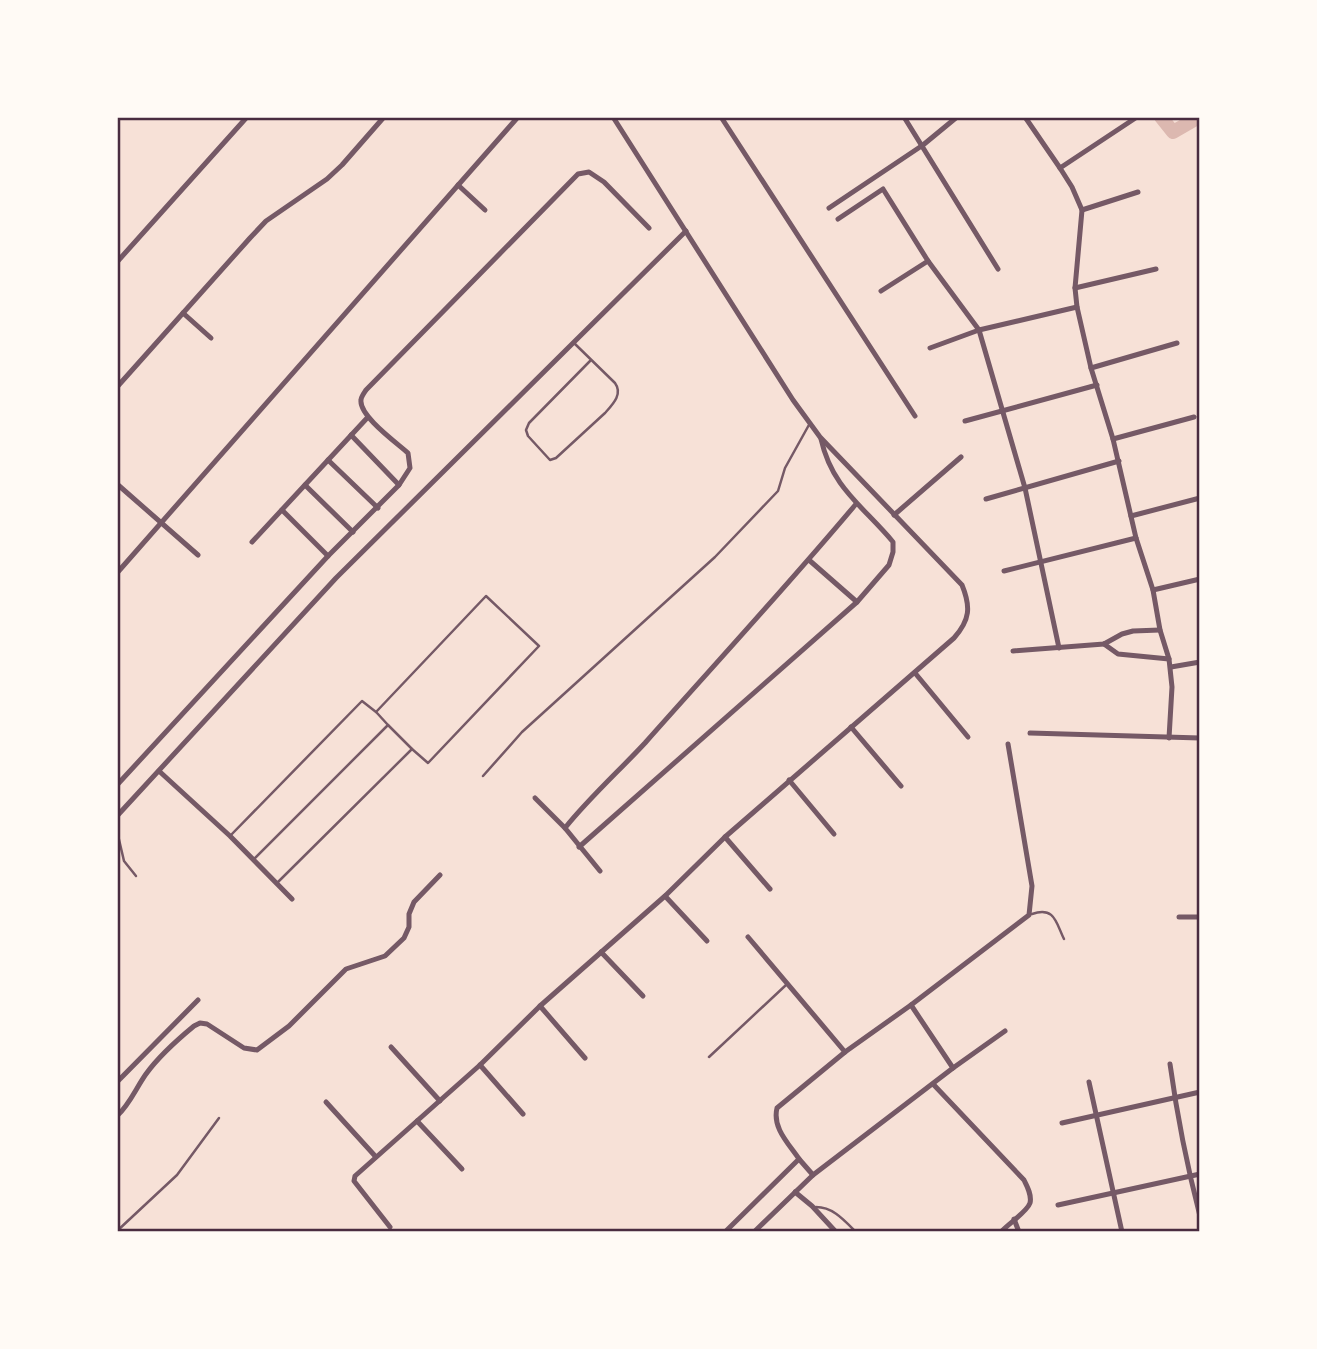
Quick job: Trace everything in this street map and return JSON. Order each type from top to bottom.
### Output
[{"type":"street","points":[[117,262],[247,117]]},
{"type":"street","points":[[117,387],[266,221],[327,179],[384,117]]},
{"type":"street","points":[[117,573],[519,117]]},
{"type":"street","points":[[390,1227],[354,1181],[355,1176],[480,1065],[540,1006],[665,896],[789,780],[915,673],[964,627],[969,601],[962,585],[820,437],[793,400],[613,117]]},
{"type":"street","points":[[721,117],[915,416]]},
{"type":"street","points":[[904,117],[998,270]]},
{"type":"street","points":[[829,208],[923,145],[957,117]]},
{"type":"street","points":[[1025,117],[1072,187],[1082,210],[1075,288],[1077,307],[1171,667],[1169,738]]},
{"type":"street","points":[[1060,168],[1137,117]]},
{"type":"street","points":[[117,786],[328,556],[399,485],[410,468],[408,453],[368,417],[362,407],[361,399],[366,390],[578,174],[589,172],[604,182],[649,228]]},
{"type":"street","points":[[458,185],[485,209]]},
{"type":"street","points":[[838,219],[883,189],[928,261],[979,330],[1025,488],[1059,648]]},
{"type":"street","points":[[1082,210],[1138,192]]},
{"type":"street","points":[[117,816],[336,578],[686,231]]},
{"type":"street","points":[[881,291],[928,261]]},
{"type":"street","points":[[1075,288],[1156,269]]},
{"type":"street","points":[[930,348],[979,330],[1077,307]]},
{"type":"street","points":[[183,313],[211,338]]},
{"type":"street","points":[[1091,368],[1177,342]]},
{"type":"street","points":[[965,421],[1097,385]]},
{"type":"street","points":[[252,542],[368,417]]},
{"type":"street","points":[[1113,439],[1194,417]]},
{"type":"street","points":[[351,435],[399,485]]},
{"type":"street","points":[[579,847],[858,602],[889,565],[893,542],[856,504],[834,475],[825,457],[820,437]]},
{"type":"street","points":[[894,515],[961,457]]},
{"type":"street","points":[[328,460],[377,508]]},
{"type":"street","points":[[986,499],[1119,461]]},
{"type":"street","points":[[117,484],[198,555]]},
{"type":"street","points":[[305,485],[353,532]]},
{"type":"street","points":[[1131,516],[1200,498]]},
{"type":"street","points":[[565,828],[809,560],[856,504]]},
{"type":"street","points":[[282,510],[328,556]]},
{"type":"street","points":[[1004,571],[1136,538]]},
{"type":"street","points":[[809,560],[858,602]]},
{"type":"street","points":[[1153,590],[1200,579]]},
{"type":"street","points":[[1013,651],[1104,644],[1133,631],[1160,631]]},
{"type":"street","points":[[1104,644],[1118,654],[1169,659]]},
{"type":"street","points":[[1171,667],[1200,662]]},
{"type":"street","points":[[915,673],[968,737]]},
{"type":"street","points":[[851,727],[901,786]]},
{"type":"street","points":[[1030,733],[1200,738]]},
{"type":"street","points":[[813,1175],[778,1127],[775,1118],[777,1108],[845,1052],[1028,915],[1032,886],[1008,744]]},
{"type":"street","points":[[159,771],[254,859],[292,899]]},
{"type":"street","points":[[789,780],[834,834]]},
{"type":"street","points":[[535,798],[565,828],[600,871]]},
{"type":"street","points":[[726,837],[770,889]]},
{"type":"street","points":[[117,1116],[132,1099],[148,1072],[194,1026],[206,1024],[244,1048],[257,1049],[289,1026],[346,970],[385,956],[404,938],[414,902],[440,875]]},
{"type":"street","points":[[665,896],[707,941]]},
{"type":"street","points":[[1179,918],[1200,917]]},
{"type":"street","points":[[748,937],[845,1052]]},
{"type":"street","points":[[601,952],[643,996]]},
{"type":"street","points":[[117,1082],[198,1000]]},
{"type":"street","points":[[911,1005],[953,1068]]},
{"type":"street","points":[[540,1006],[585,1058]]},
{"type":"street","points":[[754,1232],[813,1175],[1005,1031]]},
{"type":"street","points":[[391,1047],[440,1101]]},
{"type":"street","points":[[1170,1064],[1174,1097],[1200,1216]]},
{"type":"street","points":[[480,1065],[523,1114]]},
{"type":"street","points":[[1089,1082],[1122,1232]]},
{"type":"street","points":[[933,1084],[1024,1180],[1030,1203],[1001,1232]]},
{"type":"street","points":[[1062,1123],[1200,1092]]},
{"type":"street","points":[[326,1102],[376,1157]]},
{"type":"street","points":[[417,1121],[462,1169]]},
{"type":"street","points":[[725,1232],[799,1159]]},
{"type":"street","points":[[1058,1205],[1200,1174]]},
{"type":"street","points":[[795,1192],[836,1232]]},
{"type":"street","points":[[1014,1219],[1019,1232]]},
{"type":"lane","points":[[574,343],[591,360],[618,387],[617,397],[601,417],[556,458],[550,460],[528,436],[526,430],[529,423],[591,360]]},
{"type":"lane","points":[[483,776],[522,732],[715,556],[778,491],[785,468],[810,423]]},
{"type":"lane","points":[[230,836],[362,701],[428,763],[539,646],[486,596],[376,712]]},
{"type":"lane","points":[[254,859],[388,725]]},
{"type":"lane","points":[[277,883],[412,749]]},
{"type":"lane","points":[[117,831],[124,860],[136,876]]},
{"type":"lane","points":[[1028,915],[1041,911],[1049,913],[1056,919],[1064,939]]},
{"type":"lane","points":[[709,1056],[787,984]]},
{"type":"lane","points":[[117,1231],[177,1175],[219,1118]]},
{"type":"lane","points":[[812,1206],[832,1210],[856,1232]]},
{"type":"waterway","points":[[1161,117],[1173,132],[1199,117]]}]
